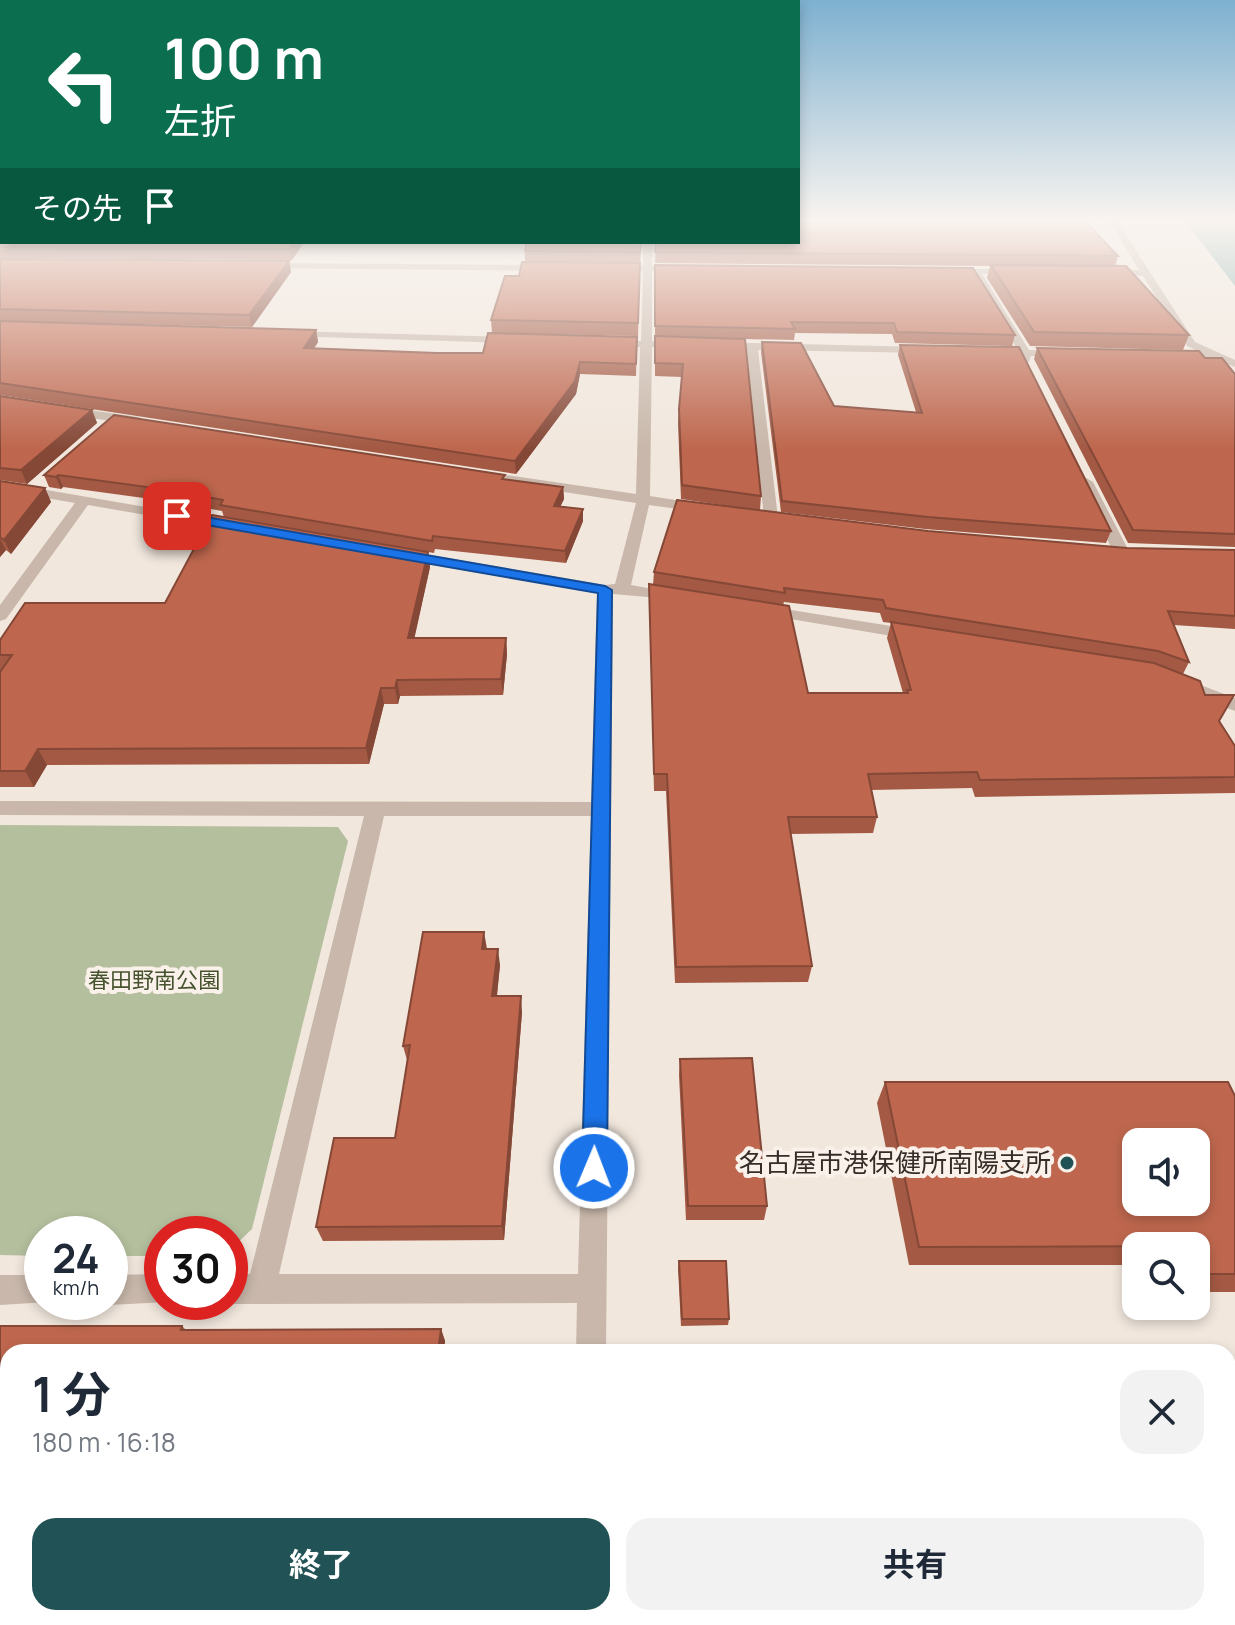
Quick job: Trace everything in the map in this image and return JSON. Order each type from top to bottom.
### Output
[{"type":"street","points":[[591,1344],[602,809],[614,589],[643,501],[648,297]]},
{"type":"street","points":[[991,297],[1025,353],[1025,361],[1032,374]]},
{"type":"street","points":[[1161,297],[1191,344],[1235,364]]},
{"type":"street","points":[[284,334],[521,340]]},
{"type":"street","points":[[600,343],[692,345]]},
{"type":"street","points":[[707,345],[934,351]]},
{"type":"street","points":[[752,346],[772,518]]},
{"type":"street","points":[[980,352],[1070,354]]},
{"type":"street","points":[[1159,356],[1218,357]]},
{"type":"street","points":[[58,409],[146,422]]},
{"type":"street","points":[[103,428],[115,418]]},
{"type":"street","points":[[1080,471],[1122,553]]},
{"type":"street","points":[[457,472],[715,510]]},
{"type":"street","points":[[31,491],[43,480]]},
{"type":"street","points":[[0,486],[243,528]]},
{"type":"street","points":[[0,616],[85,500]]},
{"type":"street","points":[[385,552],[700,601]]},
{"type":"street","points":[[747,608],[933,638]]},
{"type":"street","points":[[1163,677],[1235,705]]},
{"type":"street","points":[[0,808],[602,809]]},
{"type":"street","points":[[261,1289],[375,811]]},
{"type":"street","points":[[248,1289],[592,1288]]},
{"type":"street","points":[[0,1290],[24,1290]]},
{"type":"green space","name":"春田野南公園","points":[[0,825],[338,827],[348,841],[252,1229],[248,1233],[248,1216],[144,1216],[144,1256],[128,1256],[128,1216],[24,1216],[24,1256],[0,1255]]},
{"type":"building","points":[[0,297],[262,297],[249,315],[0,309]]},
{"type":"building","points":[[498,297],[639,297],[638,323],[491,320]]},
{"type":"building","points":[[655,297],[991,297],[1015,335],[897,332],[894,323],[791,322],[795,329],[655,326]]},
{"type":"building","points":[[1011,297],[1154,297],[1189,335],[1034,332]]},
{"type":"building","points":[[0,321],[316,330],[304,348],[437,353],[483,353],[488,333],[637,337],[636,364],[580,362],[575,381],[515,461],[0,383]]},
{"type":"building","points":[[655,336],[745,339],[761,496],[682,485],[679,409],[683,364],[655,363]]},
{"type":"building","points":[[762,342],[801,343],[834,406],[922,413],[900,345],[1019,347],[1111,531],[928,517],[782,501]]},
{"type":"building","points":[[1037,348],[1199,351],[1205,358],[1222,358],[1235,374],[1235,534],[1133,530]]},
{"type":"building","points":[[0,396],[92,410],[21,470],[0,468]]},
{"type":"building","points":[[114,415],[505,475],[502,479],[563,487],[554,506],[583,509],[565,551],[433,536],[432,541],[220,505],[223,500],[169,490],[44,475]]},
{"type":"building","points":[[0,481],[45,488],[4,540],[0,537]]},
{"type":"building","points":[[677,500],[928,531],[1127,548],[1235,550],[1235,616],[1168,611],[1189,662],[1158,651],[886,608],[883,600],[784,588],[785,593],[654,572]]},
{"type":"building","points":[[212,515],[428,552],[408,638],[506,638],[501,679],[397,680],[395,688],[381,688],[366,748],[38,749],[25,771],[0,771],[0,672],[12,655],[0,655],[0,640],[25,603],[165,603]]},
{"type":"building","points":[[649,584],[789,606],[808,693],[908,693],[907,690],[911,690],[891,622],[1154,663],[1200,681],[1205,695],[1234,695],[1219,721],[1235,746],[1235,777],[980,780],[977,772],[868,774],[877,817],[788,817],[812,966],[676,967],[667,774],[654,774]]},
{"type":"building","points":[[423,932],[484,932],[482,949],[498,949],[492,996],[521,996],[502,1226],[316,1227],[334,1138],[395,1138],[410,1045],[403,1046]]},
{"type":"building","points":[[752,1058],[767,1206],[688,1206],[680,1059]]},
{"type":"building","points":[[885,1082],[1228,1082],[1235,1096],[1235,1274],[1210,1274],[1210,1232],[1122,1232],[1122,1246],[919,1247]]},
{"type":"building","points":[[679,1261],[726,1261],[729,1319],[682,1319]]},
{"type":"building","points":[[0,1326],[182,1326],[181,1330],[441,1329],[439,1344],[0,1344]]},
{"type":"place","name":"名古屋市港保健所南陽支所","points":[[1067,1163]]},
{"type":"route","points":[[177,516],[605,590],[594,1168]]}]
